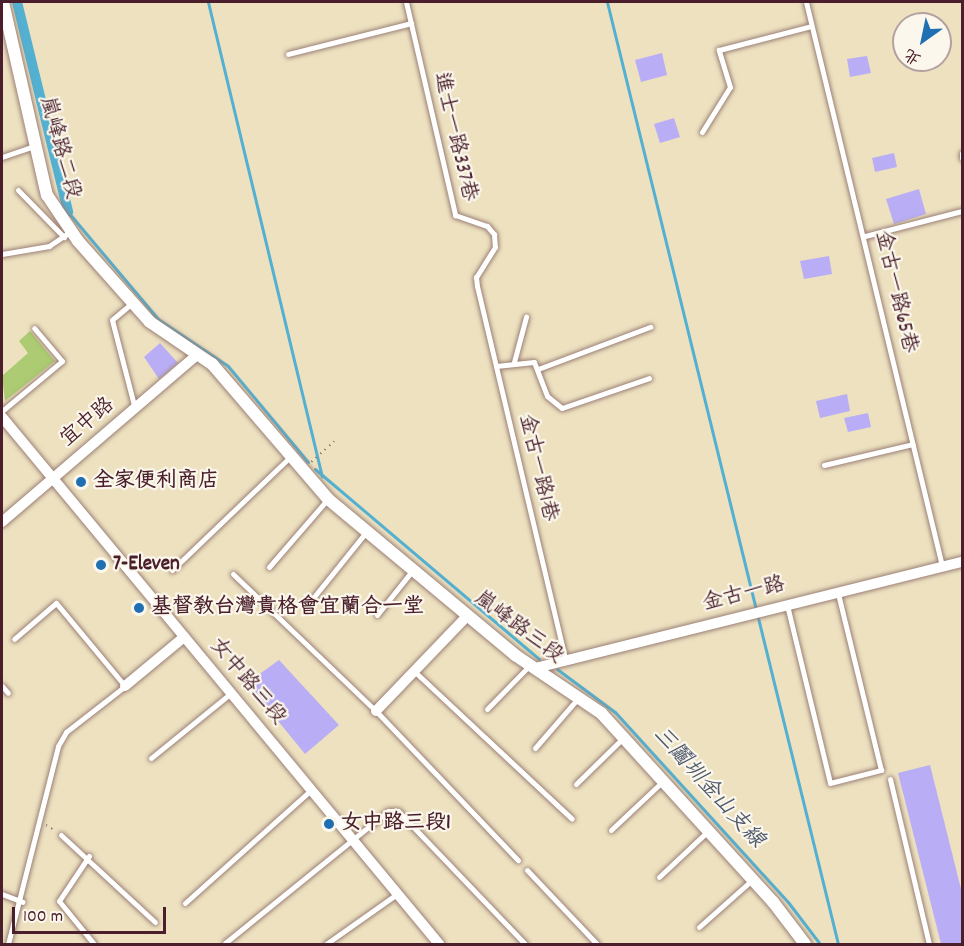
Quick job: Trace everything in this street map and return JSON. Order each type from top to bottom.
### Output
[{"type":"street","name":"嵐峰路二段","points":[[3,2],[47,195],[67,234],[150,322],[198,354]]},
{"type":"street","name":"宜中路","points":[[2,522],[198,354]]},
{"type":"street","name":"嵐峰路三段","points":[[198,354],[290,457],[302,474],[328,499],[467,616],[533,666],[579,697],[624,737],[753,879],[802,944]]},
{"type":"street","name":"女中路三段","points":[[2,417],[439,945]]},
{"type":"street","name":"金古一路","points":[[533,666],[963,562]]},
{"type":"street","points":[[376,711],[467,616]]},
{"type":"street","points":[[125,686],[184,637]]},
{"type":"lane","name":"進士一路337巷","points":[[406,2],[455,215],[487,226],[494,234],[495,247],[476,277],[477,286]]},
{"type":"lane","name":"金古一路65巷","points":[[806,2],[865,236],[942,566]]},
{"type":"lane","points":[[288,54],[411,23]]},
{"type":"lane","points":[[702,132],[730,87],[720,50],[811,26]]},
{"type":"lane","points":[[2,157],[36,145]]},
{"type":"lane","points":[[963,153],[963,158]]},
{"type":"lane","points":[[2,254],[50,246],[67,234],[18,190]]},
{"type":"lane","points":[[865,236],[963,211]]},
{"type":"lane","name":"金古一路1巷","points":[[477,286],[565,658]]},
{"type":"lane","points":[[132,303],[112,320],[135,409]]},
{"type":"lane","points":[[514,362],[526,317]]},
{"type":"lane","points":[[538,369],[650,327]]},
{"type":"lane","points":[[2,411],[62,361],[34,328]]},
{"type":"lane","points":[[496,366],[514,362],[534,362],[547,396],[562,408],[649,378]]},
{"type":"lane","points":[[824,465],[913,444]]},
{"type":"lane","points":[[172,570],[290,457]]},
{"type":"lane","points":[[269,567],[328,499]]},
{"type":"lane","points":[[309,603],[366,532]]},
{"type":"lane","points":[[377,615],[412,571]]},
{"type":"lane","points":[[233,574],[376,711],[518,860]]},
{"type":"lane","points":[[787,604],[830,783],[881,770],[837,592]]},
{"type":"lane","points":[[8,945],[23,902],[37,819],[66,732],[125,686],[56,603],[14,639]]},
{"type":"lane","points":[[487,709],[533,666]]},
{"type":"lane","points":[[414,671],[572,819]]},
{"type":"lane","points":[[2,686],[8,693]]},
{"type":"lane","points":[[151,758],[231,692]]},
{"type":"lane","points":[[535,748],[579,697]]},
{"type":"lane","points":[[576,784],[624,737]]},
{"type":"lane","points":[[890,779],[929,945]]},
{"type":"lane","points":[[611,830],[664,781]]},
{"type":"lane","points":[[185,903],[311,789]]},
{"type":"lane","points":[[225,943],[388,811],[398,811],[525,945]]},
{"type":"lane","points":[[659,877],[708,831]]},
{"type":"lane","points":[[61,835],[89,856],[155,921]]},
{"type":"lane","points":[[89,856],[59,901],[94,945]]},
{"type":"lane","points":[[527,870],[597,945]]},
{"type":"lane","points":[[699,927],[753,879]]},
{"type":"lane","points":[[2,894],[23,902]]},
{"type":"lane","points":[[326,945],[397,894]]},
{"type":"path","points":[[302,474],[334,441]]},
{"type":"path","points":[[37,819],[61,835]]},
{"type":"green space","points":[[30,331],[55,361],[5,401],[2,376],[28,353],[19,341]]},
{"type":"building","points":[[662,53],[667,75],[641,82],[635,60]]},
{"type":"building","points":[[867,56],[871,73],[850,77],[847,59]]},
{"type":"building","points":[[674,118],[680,137],[660,143],[654,124]]},
{"type":"building","points":[[894,153],[897,167],[875,172],[872,158]]},
{"type":"building","points":[[919,189],[926,214],[894,224],[886,199]]},
{"type":"building","points":[[829,256],[832,274],[804,279],[800,261]]},
{"type":"building","points":[[160,343],[178,363],[159,379],[144,357]]},
{"type":"building","points":[[847,394],[850,411],[820,418],[816,401]]},
{"type":"building","points":[[868,413],[871,427],[848,432],[844,418]]},
{"type":"building","points":[[279,660],[339,725],[305,754],[247,683]]},
{"type":"building","points":[[930,765],[962,893],[962,944],[941,944],[898,773]]},
{"type":"waterway","points":[[17,2],[68,212]]},
{"type":"waterway","points":[[208,2],[322,476]]},
{"type":"waterway","points":[[607,2],[838,944]]},
{"type":"waterway","name":"三鬮圳金山支線","points":[[68,212],[158,319],[228,366],[308,462]]},
{"type":"waterway","name":"三鬮圳金山支線","points":[[315,469],[539,659]]},
{"type":"waterway","name":"三鬮圳金山支線","points":[[557,669],[615,712],[788,902],[820,944]]},
{"type":"place","name":"全家便利商店","points":[[81,482]]},
{"type":"place","name":"7-Eleven","points":[[101,565]]},
{"type":"place","name":"基督教台灣貴格會宜蘭合一堂","points":[[139,608]]},
{"type":"place","name":"女中路三段1","points":[[329,824]]}]
